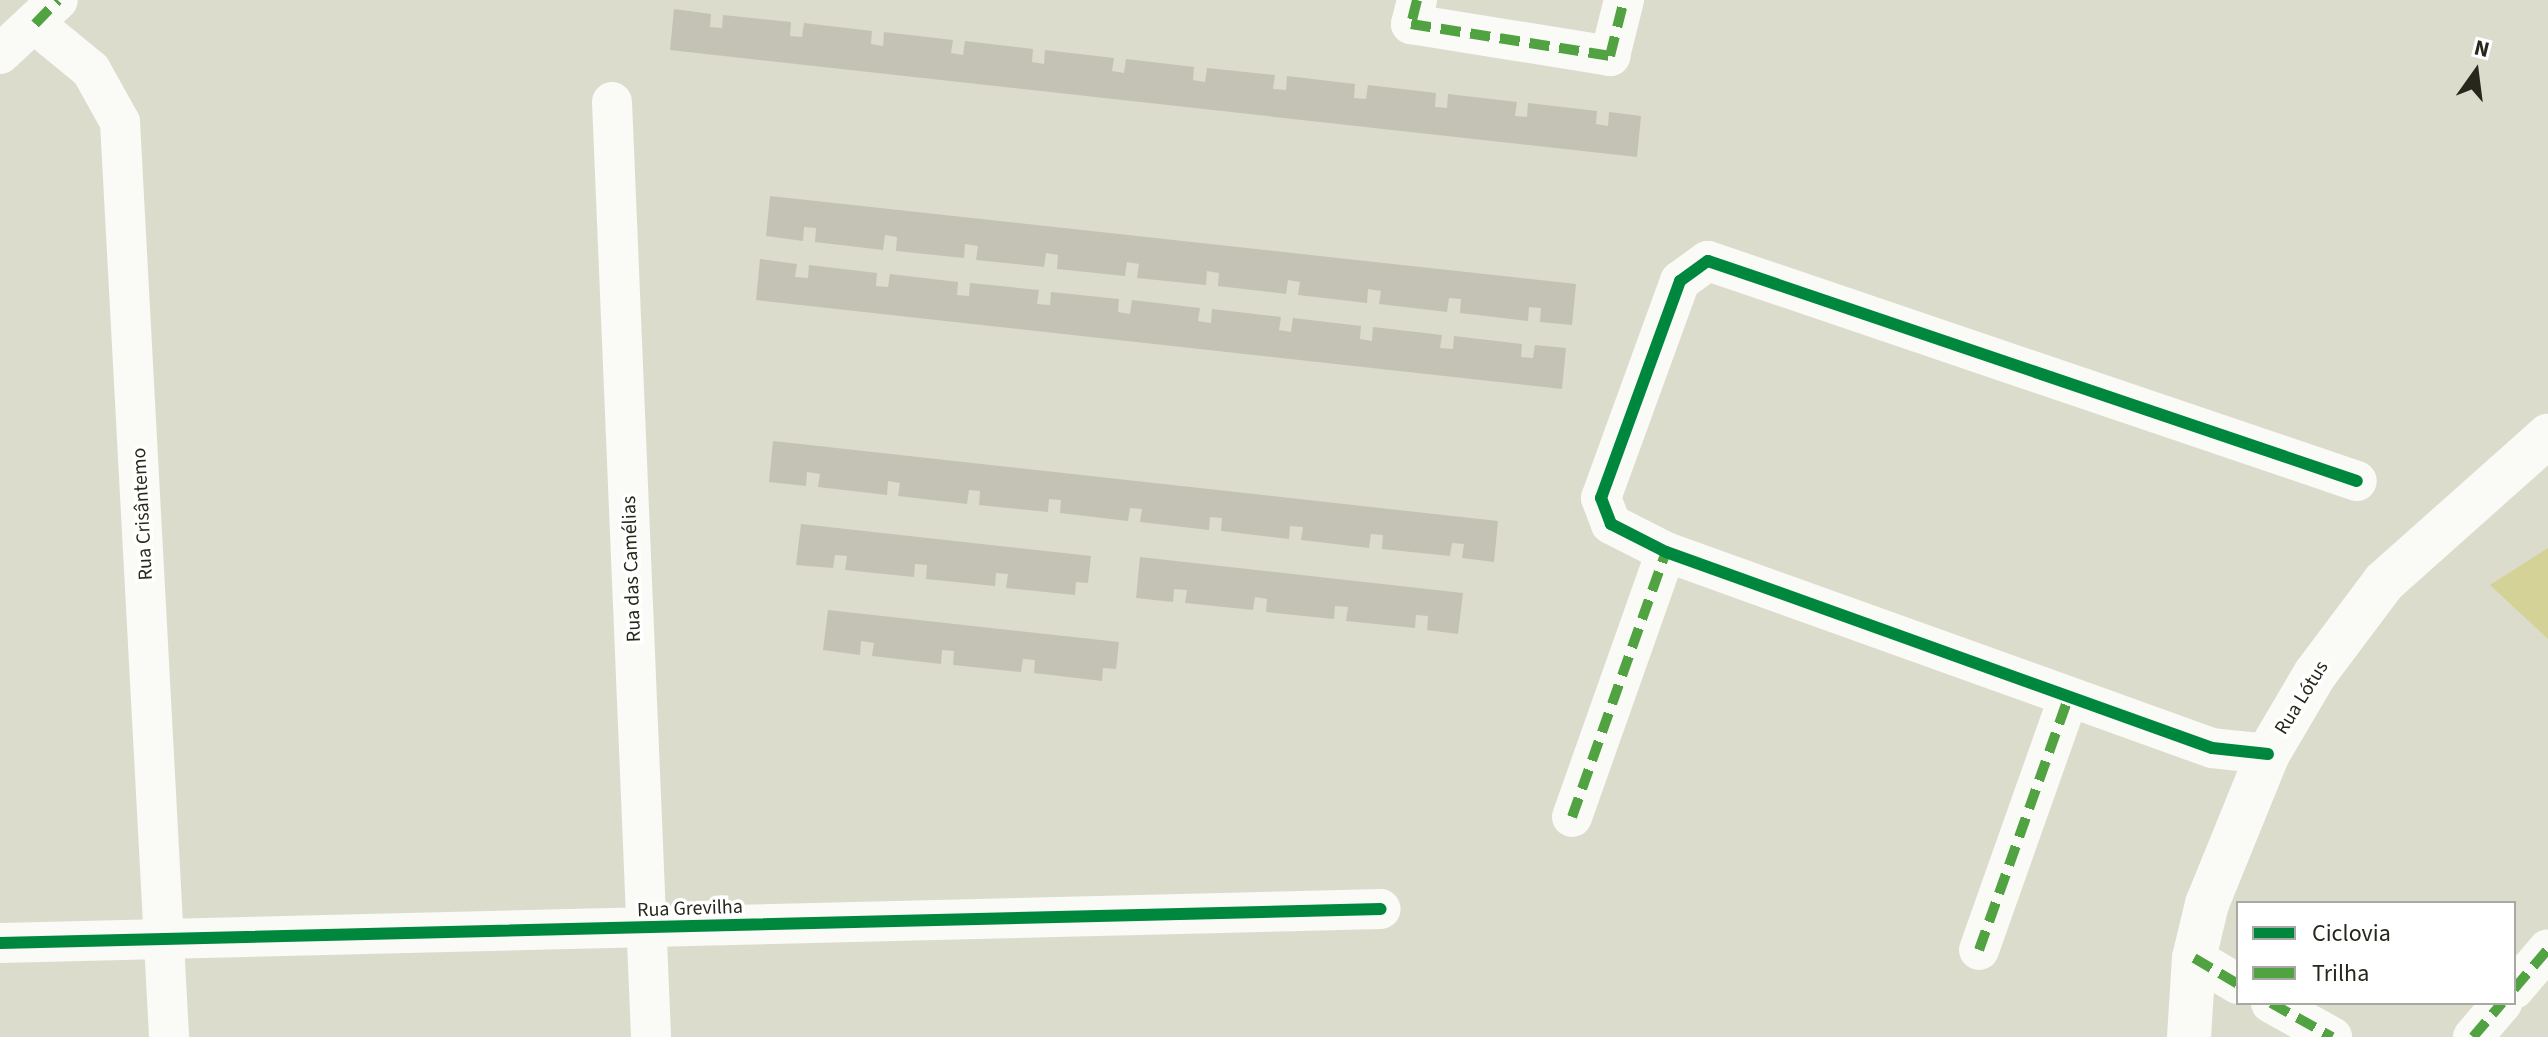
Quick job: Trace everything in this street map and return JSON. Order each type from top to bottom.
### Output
[{"type":"street","points":[[1417,0],[1411,24],[1610,56],[1624,0]]},
{"type":"street","points":[[0,54],[47,12]]},
{"type":"street","name":"Rua Crisântemo","points":[[47,12],[91,70],[120,122],[167,938],[169,1037]]},
{"type":"street","name":"Rua das Camélias","points":[[612,102],[651,1037]]},
{"type":"street","points":[[2268,754],[2212,748],[2068,699],[1666,552],[1611,524],[1601,498],[1680,281],[1708,261],[2357,481]]},
{"type":"street","name":"Rua Lótus","points":[[2189,1037],[2194,958],[2207,904],[2268,754],[2315,674],[2384,582],[2548,436]]},
{"type":"street","points":[[1572,817],[1666,552]]},
{"type":"street","points":[[1979,950],[2068,699]]},
{"type":"street","name":"Rua Grevilha","points":[[0,943],[647,930],[1381,909]]},
{"type":"street","points":[[2516,987],[2548,949]]},
{"type":"street","points":[[2194,958],[2236,983]]},
{"type":"street","points":[[2275,1005],[2332,1037]]},
{"type":"street","points":[[2473,1037],[2500,1005]]},
{"type":"shaded area","points":[[2548,548],[2548,639],[2490,585]]},
{"type":"building","points":[[674,9],[711,14],[710,27],[722,28],[723,15],[791,22],[790,36],[802,37],[804,23],[872,31],[871,44],[883,46],[884,32],[953,40],[951,53],[963,55],[965,41],[1033,49],[1032,62],[1044,64],[1045,50],[1114,58],[1112,71],[1124,73],[1126,59],[1194,67],[1193,80],[1205,82],[1207,68],[1275,75],[1273,89],[1286,90],[1287,76],[1355,84],[1354,98],[1366,99],[1368,85],[1436,93],[1435,107],[1447,108],[1448,94],[1517,102],[1515,116],[1527,117],[1528,103],[1597,111],[1596,124],[1608,126],[1609,112],[1641,116],[1637,157],[670,50]]},
{"type":"building","points":[[770,196],[1576,284],[1572,325],[1540,322],[1541,308],[1529,307],[1528,321],[1460,313],[1461,299],[1449,298],[1447,312],[1379,304],[1381,291],[1368,289],[1367,303],[1298,295],[1300,282],[1288,280],[1286,294],[1218,286],[1219,273],[1207,271],[1206,285],[1137,278],[1139,264],[1127,262],[1125,276],[1057,269],[1058,255],[1046,253],[1044,267],[976,260],[978,246],[965,244],[964,258],[896,251],[897,237],[885,235],[883,250],[815,242],[816,228],[804,227],[803,241],[766,236]]},
{"type":"building","points":[[760,259],[797,264],[795,277],[808,278],[809,265],[877,273],[876,286],[888,287],[890,274],[958,282],[957,295],[969,296],[970,283],[1039,290],[1037,304],[1050,305],[1051,292],[1119,299],[1118,312],[1130,314],[1132,300],[1200,308],[1198,321],[1211,323],[1212,309],[1281,317],[1279,330],[1291,332],[1293,318],[1361,326],[1360,339],[1372,341],[1373,327],[1442,335],[1440,348],[1453,349],[1454,336],[1522,344],[1521,357],[1533,358],[1535,345],[1566,348],[1562,389],[756,300]]},
{"type":"building","points":[[773,441],[1498,521],[1494,562],[1462,558],[1464,544],[1452,543],[1450,556],[1382,549],[1383,535],[1371,534],[1369,548],[1301,540],[1303,527],[1290,526],[1289,539],[1221,531],[1222,518],[1210,517],[1209,530],[1140,522],[1142,509],[1130,508],[1128,521],[1060,513],[1061,500],[1049,499],[1048,512],[979,505],[980,491],[969,490],[967,504],[898,496],[900,483],[888,481],[887,495],[818,487],[820,474],[807,472],[806,486],[769,482]]},
{"type":"building","points":[[801,524],[1091,556],[1088,583],[1076,582],[1075,595],[1006,588],[1008,574],[996,573],[995,586],[926,579],[927,565],[915,564],[914,577],[845,570],[847,556],[835,555],[833,568],[796,565]]},
{"type":"building","points":[[1140,557],[1463,593],[1458,634],[1427,630],[1428,616],[1416,615],[1415,628],[1346,621],[1348,607],[1335,606],[1334,619],[1266,612],[1267,599],[1255,597],[1253,610],[1185,603],[1187,590],[1174,589],[1173,602],[1136,598]]},
{"type":"building","points":[[828,610],[1119,642],[1116,669],[1103,668],[1102,681],[1034,673],[1035,660],[1023,659],[1021,672],[953,665],[954,651],[942,650],[941,664],[872,656],[874,643],[861,641],[860,655],[823,650]]},
{"type":"marked path","points":[[35,24],[58,0]]},
{"type":"marked path","points":[[1417,0],[1411,24],[1610,56],[1624,0]]},
{"type":"marked path","points":[[1572,817],[1666,552]]},
{"type":"marked path","points":[[1979,950],[2068,699]]},
{"type":"marked path","points":[[2516,987],[2548,949]]},
{"type":"marked path","points":[[2194,958],[2236,983]]},
{"type":"marked path","points":[[2275,1005],[2332,1037]]},
{"type":"marked path","points":[[2473,1037],[2500,1005]]},
{"type":"cycle path","points":[[2268,754],[2212,748],[1666,552],[1611,524],[1601,498],[1680,281],[1708,261],[2357,481]]},
{"type":"cycle path","points":[[0,943],[1381,909]]}]
